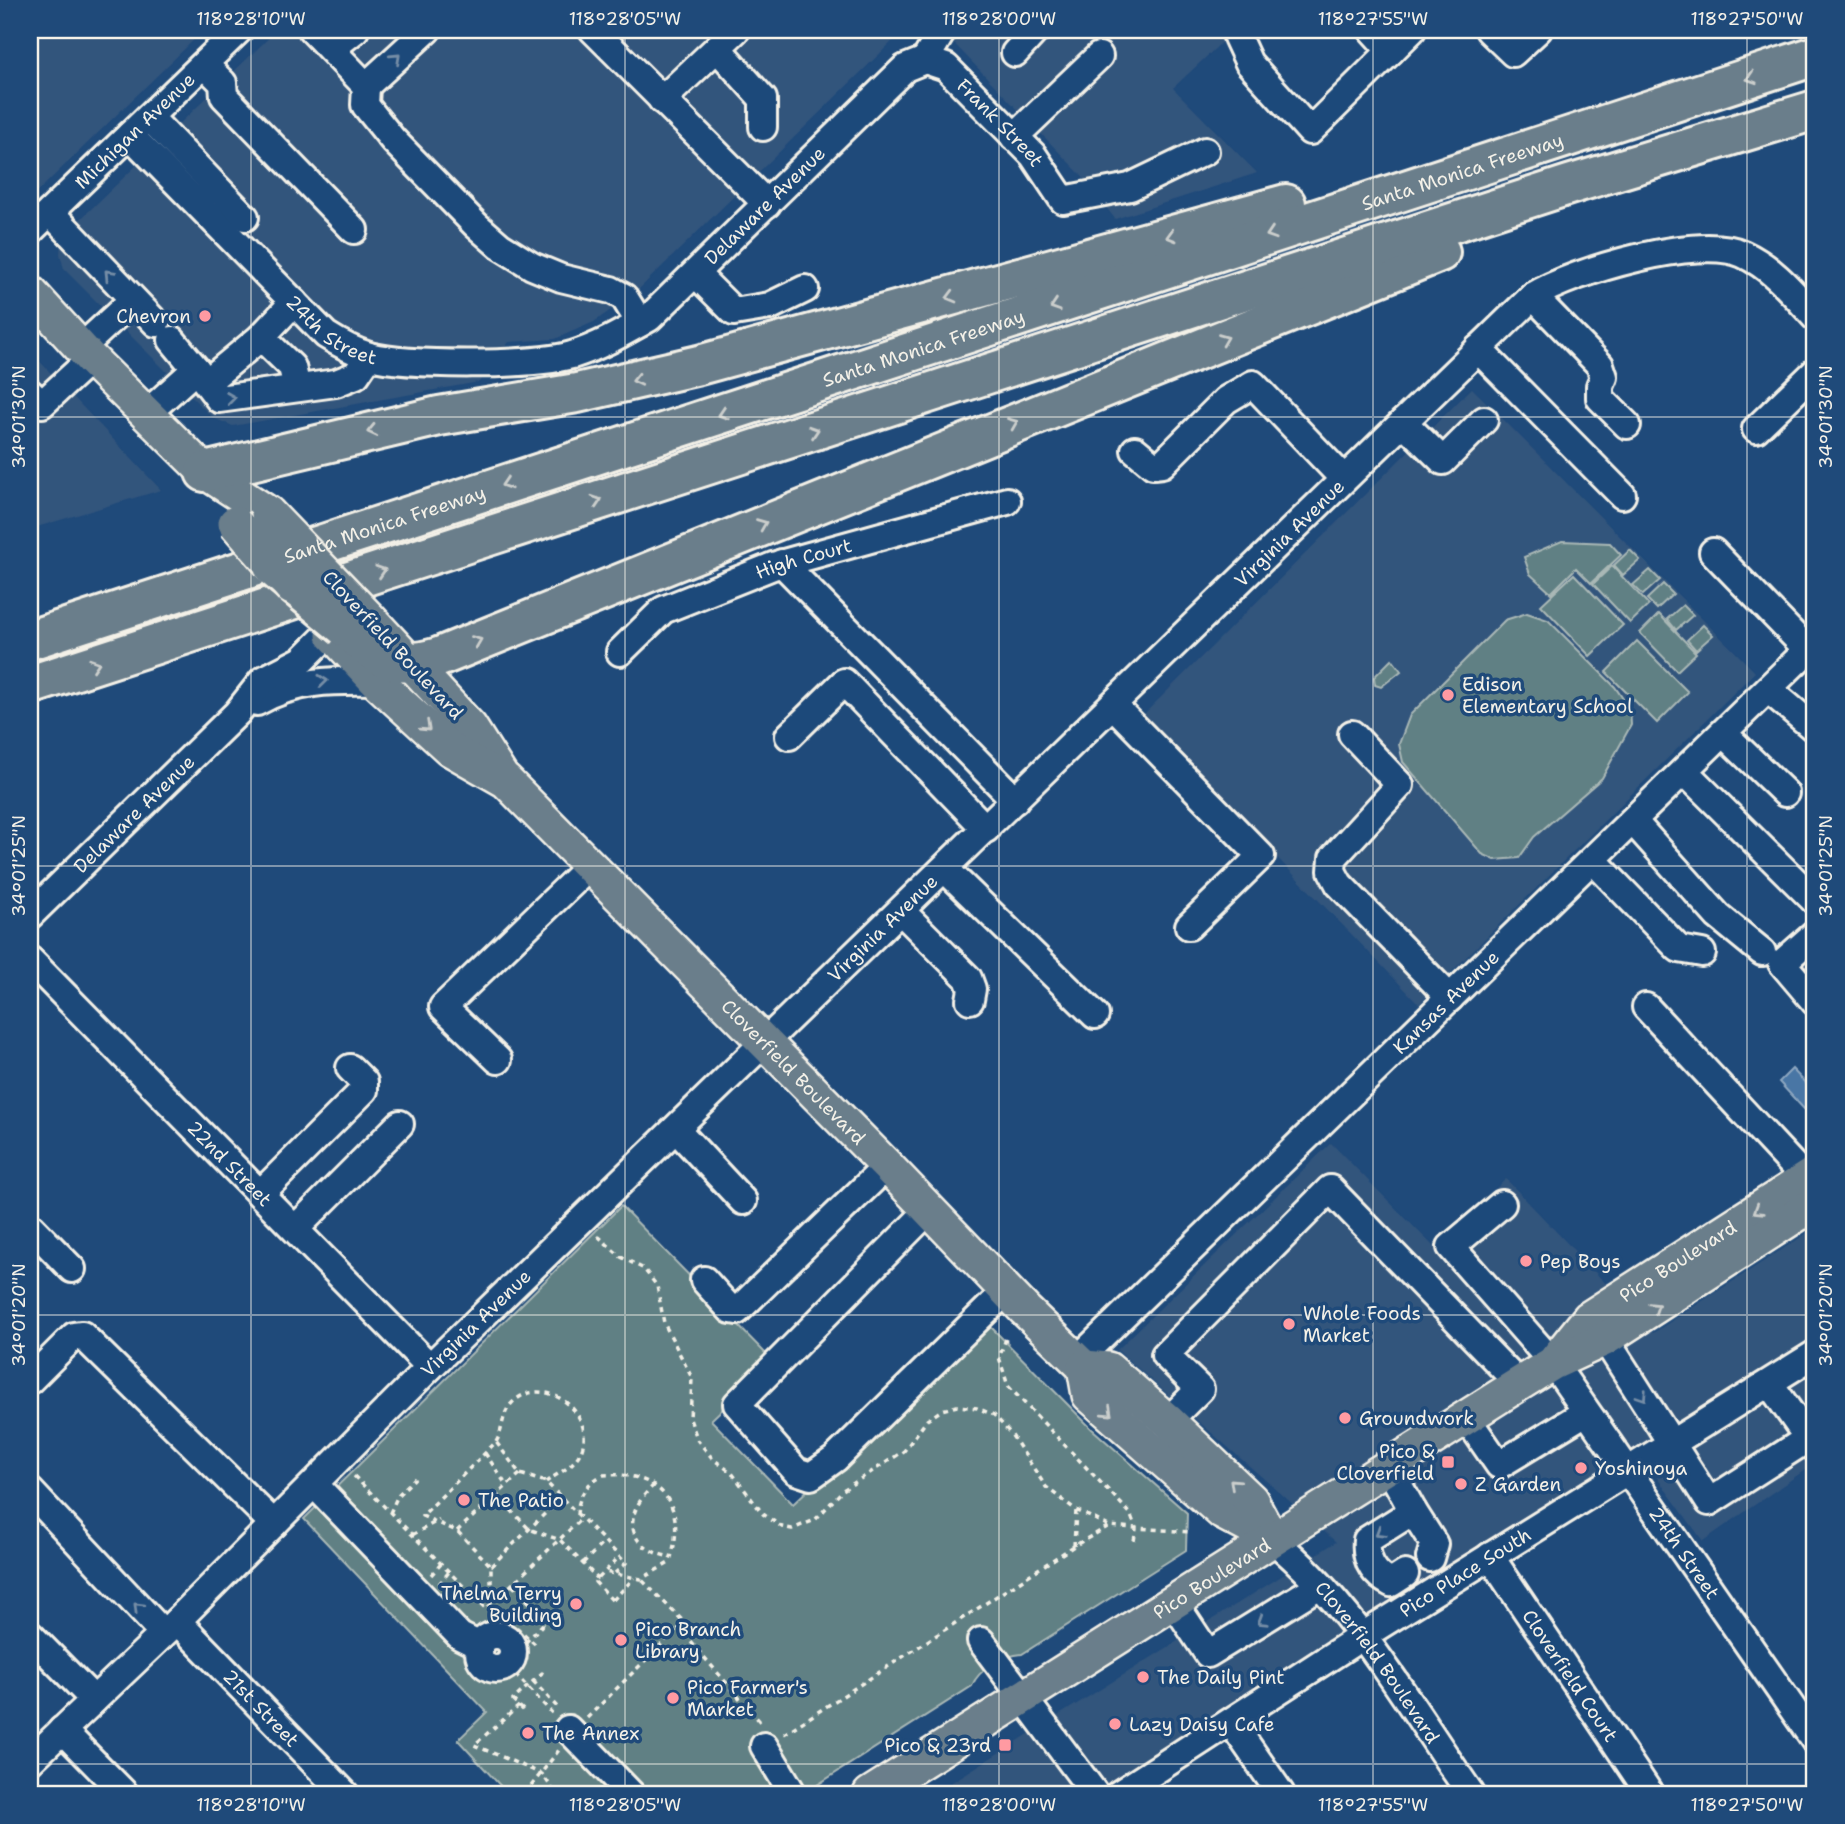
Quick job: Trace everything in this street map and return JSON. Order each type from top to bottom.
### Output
[{"type":"highway","name":"Santa Monica Freeway","points":[[30,640],[1815,57]]},
{"type":"highway","points":[[30,685],[1569,185],[1655,161],[1815,110]]},
{"type":"highway","points":[[205,472],[439,416],[577,393],[699,365],[1023,278],[1455,156],[1545,143]]},
{"type":"highway","points":[[274,568],[349,626],[378,654],[413,665],[1569,200],[1655,161]]},
{"type":"main road","name":"Cloverfield Boulevard","points":[[35,308],[86,354],[205,472],[268,513],[349,626],[376,681],[450,749],[502,778]]},
{"type":"main road","name":"Cloverfield Boulevard","points":[[205,472],[234,523],[274,568]]},
{"type":"main road","name":"Cloverfield Boulevard","points":[[413,665],[470,727],[502,778],[1081,1364],[1089,1395],[1223,1513],[1272,1539]]},
{"type":"main road","name":"Pico Boulevard","points":[[870,1794],[1022,1695],[1519,1384],[1553,1363],[1605,1339],[1813,1185]]},
{"type":"main road","name":"Pico Boulevard","points":[[1553,1363],[1589,1318],[1813,1185]]},
{"type":"main road","name":"Cloverfield Boulevard","points":[[1081,1364],[1108,1369],[1168,1421],[1251,1500],[1272,1539]]},
{"type":"street","name":"Michigan Avenue","points":[[30,231],[239,30]]},
{"type":"street","points":[[312,30],[366,86]]},
{"type":"street","points":[[331,49],[355,30]]},
{"type":"street","points":[[426,30],[366,86],[365,105],[393,140],[476,226],[532,266],[624,297],[640,323]]},
{"type":"street","points":[[593,30],[767,204]]},
{"type":"street","points":[[662,100],[736,30]]},
{"type":"street","points":[[925,60],[943,30]]},
{"type":"street","points":[[1015,53],[1036,30]]},
{"type":"street","points":[[1372,30],[1391,51]]},
{"type":"street","points":[[1237,37],[1249,62],[1310,131],[1412,30]]},
{"type":"street","points":[[1489,30],[1513,53],[1538,30]]},
{"type":"street","points":[[717,48],[763,99],[763,127]]},
{"type":"street","points":[[1014,137],[1099,56]]},
{"type":"street","name":"Frank Street","points":[[925,60],[946,67],[1033,155],[1063,200],[1130,187],[1205,151]]},
{"type":"street","name":"Delaware Avenue","points":[[600,346],[640,323],[696,274],[905,68],[925,60]]},
{"type":"street","points":[[204,64],[223,83],[224,96],[354,230]]},
{"type":"street","name":"24th Street","points":[[140,126],[209,197],[293,302],[326,335],[349,349],[397,361],[529,361],[568,356],[600,346]]},
{"type":"street","points":[[209,197],[244,217]]},
{"type":"street","points":[[50,212],[164,332],[219,399],[336,383],[356,375],[369,356]]},
{"type":"street","name":"Virginia Avenue","points":[[30,1761],[170,1627],[429,1367],[765,1044],[1533,296],[1572,278],[1674,250],[1721,247],[1759,261],[1815,317]]},
{"type":"street","points":[[696,274],[734,312],[770,306],[805,289]]},
{"type":"street","points":[[1533,296],[1600,365],[1604,377],[1600,386],[1600,398],[1627,425]]},
{"type":"street","points":[[30,393],[42,404],[133,300]]},
{"type":"street","points":[[146,414],[261,337],[293,302]]},
{"type":"street","points":[[261,337],[292,368],[297,388]]},
{"type":"street","points":[[1478,349],[1622,495]]},
{"type":"street","points":[[1756,429],[1815,372]]},
{"type":"street","points":[[1135,450],[1153,465],[1162,464],[1226,400],[1248,385],[1256,384],[1344,479]]},
{"type":"street","points":[[1403,422],[1443,461],[1484,419]]},
{"type":"street","name":"High Court","points":[[620,652],[663,610],[782,564],[1007,501]]},
{"type":"street","points":[[1713,552],[1812,646]]},
{"type":"street","points":[[782,564],[1016,800]]},
{"type":"street","name":"Delaware Avenue","points":[[30,915],[237,713],[263,680],[302,660],[349,626]]},
{"type":"street","name":"Kansas Avenue","points":[[1081,1364],[1450,998],[1812,646]]},
{"type":"street","name":"Delaware Avenue","points":[[237,713],[270,694],[300,684],[330,680],[376,681]]},
{"type":"street","points":[[789,736],[844,682],[986,829]]},
{"type":"street","points":[[1768,689],[1815,729]]},
{"type":"street","points":[[1114,705],[1261,856],[1189,926]]},
{"type":"street","points":[[1723,733],[1785,793]]},
{"type":"street","points":[[1352,734],[1400,785],[1333,858],[1332,871],[1339,884],[1450,998]]},
{"type":"street","points":[[1684,771],[1815,901]]},
{"type":"street","points":[[1633,821],[1718,916],[1762,951]]},
{"type":"street","points":[[1593,860],[1679,949],[1702,953]]},
{"type":"street","points":[[498,1060],[443,1007],[591,866]]},
{"type":"street","points":[[945,869],[1096,1015]]},
{"type":"street","points":[[901,911],[968,978],[972,989],[970,1000]]},
{"type":"street","points":[[1815,934],[1782,964],[1815,1002]]},
{"type":"street","name":"22nd Street","points":[[30,960],[429,1367]]},
{"type":"street","points":[[1646,1007],[1813,1185]]},
{"type":"street","points":[[260,1194],[364,1090],[364,1082],[350,1068]]},
{"type":"street","points":[[295,1229],[400,1124]]},
{"type":"street","points":[[676,1129],[744,1202]]},
{"type":"street","points":[[704,1280],[731,1310],[737,1311],[887,1166]]},
{"type":"street","points":[[1168,1421],[1200,1389],[1165,1355],[1330,1189],[1519,1384]]},
{"type":"street","name":"24th Street","points":[[1502,1204],[1451,1247],[1553,1363],[1815,1741]]},
{"type":"street","points":[[929,1210],[737,1404],[796,1471],[811,1476],[835,1459],[1006,1291]]},
{"type":"street","points":[[30,1226],[72,1269]]},
{"type":"street","points":[[30,1380],[74,1336],[82,1335],[274,1524]]},
{"type":"street","points":[[1605,1339],[1709,1502],[1813,1440],[1770,1384]]},
{"type":"street","name":"Pico Place South","points":[[1119,1794],[1361,1637],[1815,1354]]},
{"type":"street","points":[[1466,1417],[1499,1465],[1586,1412]]},
{"type":"street","points":[[1388,1466],[1434,1544],[1430,1558]]},
{"type":"street","points":[[314,1484],[460,1636],[480,1646]]},
{"type":"street","name":"21st Street","points":[[30,1491],[112,1581],[170,1627],[345,1794]]},
{"type":"street","points":[[1405,1574],[1391,1583],[1378,1576],[1366,1555],[1367,1540],[1413,1511]]},
{"type":"street","name":"Cloverfield Boulevard","points":[[1272,1539],[1297,1560],[1320,1585],[1361,1637],[1471,1794]]},
{"type":"street","name":"Cloverfield Court","points":[[1490,1556],[1650,1794]]},
{"type":"street","points":[[1173,1601],[1208,1654],[1320,1585]]},
{"type":"street","points":[[30,1635],[94,1700]]},
{"type":"street","points":[[981,1641],[1095,1794]]},
{"type":"street","points":[[1231,1722],[1281,1794]]},
{"type":"street","points":[[62,1730],[125,1794]]},
{"type":"street","points":[[572,1732],[631,1794]]},
{"type":"street","points":[[770,1743],[793,1794]]},
{"type":"path","points":[[581,1221],[621,1257],[644,1269],[657,1286],[664,1323],[692,1378],[690,1419],[698,1441],[713,1459],[732,1472],[763,1514],[782,1527],[792,1529],[815,1520],[843,1490],[904,1451],[927,1420],[942,1410],[957,1406],[977,1408],[994,1415],[1046,1487],[1076,1510],[1110,1526],[1191,1532]]},
{"type":"path","points":[[1006,1339],[999,1357],[1008,1387],[1126,1509],[1136,1529],[1134,1541]]},
{"type":"path","points":[[535,1644],[491,1604],[491,1566],[457,1531],[422,1516],[496,1442],[502,1432],[504,1414],[517,1399],[539,1392],[563,1400],[581,1418],[585,1438],[577,1458],[567,1469],[546,1482]]},
{"type":"path","points":[[496,1442],[520,1474],[546,1482],[626,1563],[613,1575]]},
{"type":"path","points":[[485,1453],[506,1486]]},
{"type":"path","points":[[338,1460],[486,1609],[581,1519]]},
{"type":"path","points":[[457,1531],[520,1474]]},
{"type":"path","points":[[577,1515],[578,1502],[585,1489],[603,1475],[640,1477],[666,1496],[675,1514],[677,1541],[669,1563],[641,1578],[605,1572]]},
{"type":"path","points":[[390,1513],[398,1495],[415,1478]]},
{"type":"path","points":[[654,1485],[635,1510],[633,1531],[641,1547],[652,1554],[671,1557]]},
{"type":"path","points":[[497,1495],[529,1530],[560,1540],[598,1578]]},
{"type":"path","points":[[491,1566],[560,1499]]},
{"type":"path","points":[[1074,1546],[1076,1510]]},
{"type":"path","points":[[412,1535],[438,1521]]},
{"type":"path","points":[[678,1627],[770,1743],[1074,1546],[1110,1526]]},
{"type":"path","points":[[583,1563],[604,1542]]},
{"type":"path","points":[[619,1557],[595,1582],[612,1601],[635,1578]]},
{"type":"path","points":[[525,1794],[572,1732],[626,1676],[684,1622],[641,1578]]},
{"type":"path","points":[[512,1585],[541,1614],[538,1617],[543,1624],[528,1640]]},
{"type":"path","points":[[523,1710],[513,1700],[542,1673],[545,1676]]},
{"type":"path","points":[[515,1674],[572,1732]]},
{"type":"path","points":[[519,1706],[474,1745],[542,1774],[552,1788]]},
{"type":"shaded area","points":[[30,30],[204,30],[30,199]]},
{"type":"shaded area","points":[[277,30],[904,30],[636,292],[594,322],[555,339],[509,342],[479,382],[233,426],[213,418],[64,269],[60,254],[61,238]]},
{"type":"shaded area","points":[[941,30],[1235,30],[1173,88],[1257,173],[1115,219],[1082,176]]},
{"type":"shaded area","points":[[30,351],[161,490],[30,529]]},
{"type":"shaded area","name":"Edison Elementary School","points":[[1472,388],[1755,672],[1419,1004],[1141,717]]},
{"type":"shaded area","points":[[1792,1069],[1815,1093],[1815,1099],[1804,1109],[1779,1082]]},
{"type":"shaded area","points":[[1331,1143],[1434,1247],[1506,1179],[1653,1333],[1815,1228],[1815,1463],[1703,1541],[1639,1453],[1106,1794],[933,1794],[1336,1542],[1117,1350]]},
{"type":"green space","points":[[1562,541],[1610,543],[1621,555],[1591,583],[1576,568],[1551,593],[1530,574],[1524,557]]},
{"type":"green space","points":[[1630,550],[1640,560],[1623,575],[1614,565]]},
{"type":"green space","points":[[1612,566],[1649,605],[1630,623],[1593,584]]},
{"type":"green space","points":[[1650,570],[1660,580],[1643,595],[1633,585]]},
{"type":"green space","points":[[1574,574],[1623,625],[1590,656],[1541,605]]},
{"type":"green space","points":[[1663,584],[1673,594],[1657,609],[1647,599]]},
{"type":"green space","points":[[1683,605],[1693,615],[1676,630],[1667,619]]},
{"type":"green space","points":[[1527,613],[1548,620],[1615,687],[1630,709],[1631,725],[1602,778],[1534,837],[1519,858],[1495,860],[1482,854],[1403,762],[1399,744],[1410,715],[1505,620]]},
{"type":"green space","points":[[1659,614],[1696,653],[1677,671],[1640,633]]},
{"type":"green space","points":[[1703,625],[1713,635],[1696,650],[1687,640]]},
{"type":"green space","points":[[1637,641],[1688,692],[1657,723],[1606,672]]},
{"type":"green space","points":[[1392,659],[1401,671],[1381,687],[1375,685],[1374,677]]},
{"type":"green space","points":[[621,1206],[773,1361],[711,1420],[793,1504],[985,1321],[1092,1429],[1187,1513],[1186,1550],[1022,1654],[993,1664],[980,1674],[972,1686],[803,1794],[508,1794],[458,1740],[487,1712],[304,1519]]},
{"type":"place","name":"Chevron","points":[[205,316]]},
{"type":"place","name":"Edison Elementary School","points":[[1448,695]]},
{"type":"place","name":"Pep Boys","points":[[1526,1261]]},
{"type":"place","name":"Whole Foods Market","points":[[1289,1324]]},
{"type":"place","name":"Groundwork","points":[[1345,1418]]},
{"type":"place","name":"Pico & Cloverfield","points":[[1448,1462]]},
{"type":"place","name":"Yoshinoya","points":[[1581,1468]]},
{"type":"place","name":"Z Garden","points":[[1461,1484]]},
{"type":"place","name":"The Patio","points":[[464,1500]]},
{"type":"place","name":"Thelma Terry Building","points":[[576,1604]]},
{"type":"place","name":"Pico Branch Library","points":[[621,1640]]},
{"type":"place","name":"The Daily Pint","points":[[1143,1677]]},
{"type":"place","name":"Pico Farmer's Market","points":[[673,1698]]},
{"type":"place","name":"Lazy Daisy Cafe","points":[[1115,1724]]},
{"type":"place","name":"The Annex","points":[[528,1733]]},
{"type":"place","name":"Pico & 23rd","points":[[1005,1745]]}]
